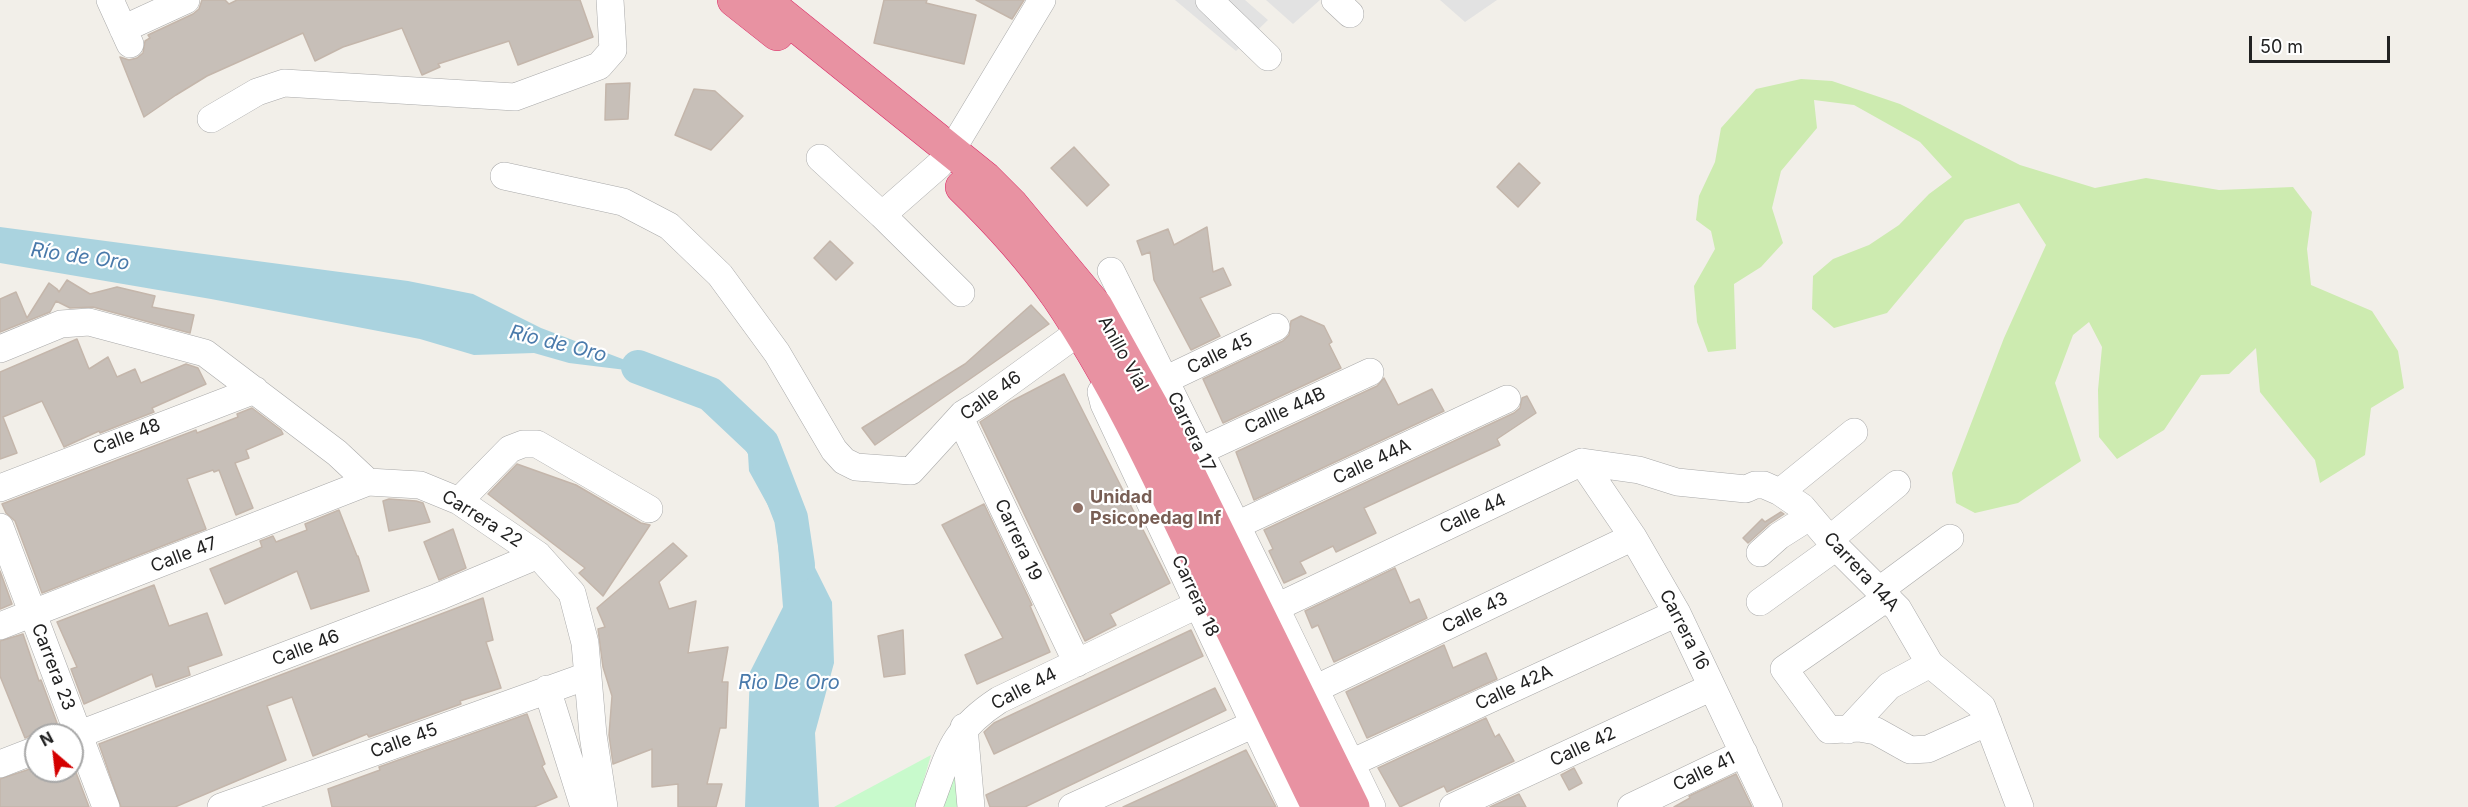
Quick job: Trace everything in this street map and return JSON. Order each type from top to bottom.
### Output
[{"type":"highway","name":"Anillo Víal","points":[[734,0],[945,158],[1012,205],[1096,306],[1184,464],[1232,537],[1353,807]]},
{"type":"highway","name":"Anillo Víal","points":[[772,2],[945,158],[1058,298],[1160,480],[1318,807]]},
{"type":"street","points":[[110,0],[127,37],[186,0]]},
{"type":"street","points":[[211,119],[256,92],[284,83],[515,97],[599,66],[613,50],[610,0]]},
{"type":"street","points":[[882,215],[945,158],[1042,0]]},
{"type":"street","points":[[1209,0],[1268,57]]},
{"type":"street","points":[[820,158],[961,293]]},
{"type":"street","name":"Calle 46","points":[[504,176],[623,202],[669,226],[720,274],[777,353],[834,450],[844,461],[856,467],[911,471],[966,411],[1084,341]]},
{"type":"street","name":"Carrera 17","points":[[1111,271],[1200,451],[1232,537],[1273,600],[1372,807]]},
{"type":"street","points":[[0,349],[61,324],[89,322],[205,353],[337,453],[368,482]]},
{"type":"street","name":"Calle 45","points":[[1165,380],[1276,327]]},
{"type":"street","name":"Carrera 18","points":[[1084,341],[1104,405],[1293,807]]},
{"type":"street","name":"Callle 44B","points":[[1200,451],[1370,372]]},
{"type":"street","name":"Calle 48","points":[[0,488],[255,390]]},
{"type":"street","name":"Calle 44A","points":[[1232,537],[1507,399]]},
{"type":"street","name":"Carrera 19","points":[[960,418],[1077,663]]},
{"type":"street","points":[[1780,492],[1854,432]]},
{"type":"street","points":[[459,501],[510,449],[537,444],[649,509]]},
{"type":"street","name":"Calle 44","points":[[1273,600],[1582,462]]},
{"type":"street","name":"Carrera 14A","points":[[1582,462],[1639,470],[1677,483],[1746,489],[1755,485],[1764,485],[1780,492],[1802,507],[1833,543],[1898,609],[1930,664],[1982,707],[2020,807]]},
{"type":"street","name":"Carrera 16","points":[[1582,462],[1633,537],[1677,613],[1769,807]]},
{"type":"street","name":"Carrera 22","points":[[368,482],[420,485],[459,501],[538,555],[572,593],[585,643],[595,806]]},
{"type":"street","name":"Calle 47","points":[[0,626],[368,482]]},
{"type":"street","points":[[1760,602],[1833,543],[1897,484]]},
{"type":"street","points":[[1760,553],[1779,536],[1809,517]]},
{"type":"street","name":"Carrera 23","points":[[0,527],[71,723]]},
{"type":"street","name":"Calle 43","points":[[1317,688],[1633,537]]},
{"type":"street","points":[[1950,538],[1884,593],[1784,669],[1829,730],[1859,728],[1876,731],[1910,750],[1928,749],[1988,722]]},
{"type":"street","name":"Calle 46","points":[[84,733],[438,597],[538,555]]},
{"type":"street","name":"Calle 44","points":[[929,807],[954,742],[977,714],[999,700],[1199,604]]},
{"type":"street","name":"Calle 42A","points":[[1352,763],[1677,613]]},
{"type":"street","points":[[1848,730],[1889,686],[1930,664]]},
{"type":"street","name":"Calle 45","points":[[221,807],[587,676]]},
{"type":"street","name":"Calle 42","points":[[1453,807],[1712,687]]},
{"type":"street","points":[[547,689],[595,806]]},
{"type":"street","points":[[1072,807],[1254,723]]},
{"type":"street","points":[[964,727],[971,807]]},
{"type":"street","name":"Calle 41","points":[[1631,807],[1744,753]]},
{"type":"street","points":[[0,764],[24,755]]},
{"type":"street","name":"Carrera 23","points":[[84,757],[106,807]]},
{"type":"green space","points":[[1801,79],[1832,81],[1900,104],[2020,165],[2095,188],[2146,178],[2219,190],[2293,187],[2312,212],[2307,249],[2311,285],[2372,311],[2398,351],[2404,388],[2371,408],[2365,455],[2320,483],[2315,460],[2260,392],[2256,348],[2229,374],[2201,375],[2164,430],[2117,459],[2099,437],[2098,390],[2102,347],[2089,322],[2073,335],[2055,383],[2081,461],[2018,503],[1975,513],[1956,503],[1952,473],[2004,338],[2046,245],[2019,203],[1965,220],[1887,313],[1834,328],[1812,309],[1813,276],[1833,259],[1869,245],[1899,225],[1929,194],[1952,177],[1920,142],[1854,105],[1814,100],[1817,128],[1781,171],[1772,208],[1783,243],[1761,267],[1734,284],[1736,349],[1708,352],[1697,322],[1694,286],[1715,249],[1711,231],[1696,220],[1699,196],[1715,162],[1721,128],[1756,89]]},
{"type":"green space","points":[[958,753],[964,807],[935,807]]},
{"type":"green space","points":[[931,755],[916,807],[834,807]]},
{"type":"shaded area","points":[[1175,0],[1245,0],[1268,20],[1236,51]]},
{"type":"shaded area","points":[[1266,0],[1320,0],[1293,24]]},
{"type":"shaded area","points":[[1440,0],[1497,0],[1465,22]]},
{"type":"water","name":"Rio De Oro","points":[[0,227],[408,281],[473,294],[541,328],[675,379],[715,412],[737,411],[832,602],[834,663],[815,733],[819,807],[745,807],[750,672],[783,607],[776,520],[749,471],[748,454],[735,432],[701,406],[668,394],[626,370],[569,363],[534,353],[474,355],[420,339],[211,299],[0,263]]},
{"type":"building","points":[[202,0],[225,0],[229,4],[237,0],[580,0],[593,37],[518,65],[509,41],[438,64],[440,67],[422,75],[402,28],[343,47],[315,61],[303,33],[207,76],[144,117],[120,57],[129,60],[137,58],[143,53],[145,41],[150,38],[148,35],[193,14],[199,9]]},
{"type":"building","points":[[884,0],[927,0],[926,3],[976,15],[964,64],[874,43]]},
{"type":"building","points":[[976,0],[1024,0],[1012,19]]},
{"type":"building","points":[[630,83],[628,119],[605,120],[606,84]]},
{"type":"building","points":[[694,89],[715,91],[743,116],[711,150],[675,135]]},
{"type":"building","points":[[1074,147],[1109,185],[1087,206],[1051,168]]},
{"type":"building","points":[[1519,163],[1540,183],[1518,207],[1497,187]]},
{"type":"building","points":[[1207,227],[1213,272],[1223,268],[1231,285],[1200,298],[1220,336],[1191,350],[1154,280],[1150,252],[1142,255],[1137,241],[1168,229],[1174,245]]},
{"type":"building","points":[[830,241],[853,263],[836,280],[814,258]]},
{"type":"building","points":[[67,280],[90,294],[117,287],[155,296],[152,307],[194,315],[190,333],[93,307],[70,308],[56,301],[50,312],[0,332],[0,299],[16,292],[27,318],[49,283],[59,292]]},
{"type":"building","points":[[1031,305],[1049,324],[875,445],[862,428],[965,364]]},
{"type":"building","points":[[1301,316],[1324,326],[1332,342],[1329,344],[1341,368],[1223,423],[1203,379],[1283,341],[1289,335],[1291,321]]},
{"type":"building","points":[[77,339],[89,369],[108,357],[117,377],[135,369],[141,383],[186,364],[198,368],[206,384],[152,408],[154,412],[100,433],[99,431],[64,447],[42,401],[3,417],[17,453],[0,459],[0,372]]},
{"type":"building","points":[[1064,374],[1170,583],[1110,614],[1116,625],[1085,641],[980,422],[1010,402]]},
{"type":"building","points":[[1384,378],[1398,405],[1432,389],[1444,411],[1254,500],[1236,452],[1377,386]]},
{"type":"building","points":[[1527,396],[1536,413],[1497,439],[1500,445],[1364,508],[1376,533],[1336,552],[1333,546],[1300,562],[1306,573],[1284,583],[1269,551],[1273,549],[1264,530],[1514,413],[1520,408],[1522,398]]},
{"type":"building","points":[[252,408],[283,434],[246,450],[249,458],[235,463],[253,508],[236,515],[219,470],[187,479],[206,529],[42,593],[15,521],[6,513],[2,504],[196,430],[197,433],[238,417],[237,414]]},
{"type":"building","points":[[517,464],[576,485],[641,523],[650,525],[603,596],[579,573],[585,568],[488,494]]},
{"type":"building","points":[[389,499],[423,503],[430,522],[389,531],[383,501]]},
{"type":"building","points":[[984,504],[1032,605],[1030,606],[1050,652],[977,684],[965,655],[1003,638],[942,525]]},
{"type":"building","points":[[339,510],[358,556],[369,591],[311,609],[297,571],[225,604],[210,569],[262,547],[260,541],[273,536],[276,542],[307,530],[305,524]]},
{"type":"building","points":[[1781,512],[1784,514],[1748,543],[1743,538],[1762,519],[1765,522]]},
{"type":"building","points":[[453,529],[466,568],[439,580],[424,542]]},
{"type":"building","points":[[673,543],[687,556],[659,582],[669,609],[696,601],[688,653],[728,647],[722,682],[728,682],[726,728],[720,728],[707,784],[722,784],[716,807],[678,807],[678,784],[652,787],[652,749],[613,764],[609,735],[612,696],[603,667],[598,629],[605,627],[597,608]]},
{"type":"building","points":[[1395,568],[1410,603],[1419,599],[1427,618],[1334,662],[1318,625],[1312,628],[1305,611]]},
{"type":"building","points":[[0,571],[12,604],[0,609]]},
{"type":"building","points":[[154,585],[169,626],[207,613],[222,655],[188,667],[190,675],[156,687],[152,674],[84,704],[71,669],[77,667],[57,622]]},
{"type":"building","points":[[483,598],[493,640],[486,642],[501,688],[460,701],[461,704],[369,737],[367,734],[313,756],[292,697],[267,706],[286,760],[175,807],[121,807],[99,744]]},
{"type":"building","points":[[903,630],[905,674],[884,677],[878,636]]},
{"type":"building","points":[[1191,630],[1203,656],[994,754],[984,732],[994,723]]},
{"type":"building","points":[[23,634],[39,681],[41,680],[57,723],[24,723],[24,736],[0,676],[0,641]]},
{"type":"building","points":[[1444,645],[1453,668],[1486,653],[1497,679],[1367,738],[1346,692]]},
{"type":"building","points":[[1215,688],[1226,710],[1025,807],[990,807],[986,795]]},
{"type":"building","points":[[527,714],[545,764],[542,766],[557,797],[534,807],[332,807],[328,789],[380,770],[379,767]]},
{"type":"building","points":[[1486,718],[1495,737],[1499,734],[1514,761],[1447,792],[1444,786],[1400,807],[1378,768]]},
{"type":"building","points":[[1246,750],[1276,807],[1123,807],[1180,781]]},
{"type":"building","points":[[1574,768],[1582,783],[1569,790],[1561,775]]},
{"type":"building","points":[[24,771],[24,783],[80,783],[89,807],[0,807],[0,779]]},
{"type":"building","points":[[1736,774],[1752,807],[1674,807],[1690,798],[1689,796]]},
{"type":"building","points":[[1519,794],[1526,807],[1490,807]]},
{"type":"waterway","name":"Río de Oro","points":[[638,367],[710,394],[762,443],[791,518],[798,565]]},
{"type":"place","name":"Unidad Psicopedag Inf","points":[[1078,508]]}]
